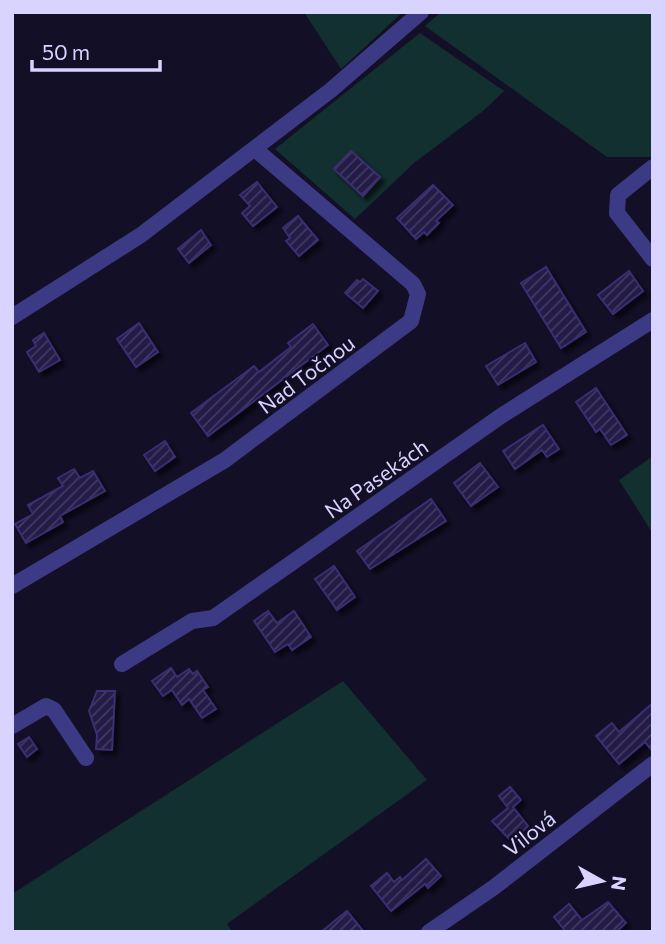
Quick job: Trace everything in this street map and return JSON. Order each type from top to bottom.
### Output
[{"type":"street","points":[[12,317],[141,235],[331,90],[421,12]]},
{"type":"street","name":"Nad Točnou","points":[[12,586],[225,460],[411,321],[418,294],[413,284],[255,149]]},
{"type":"street","points":[[653,167],[618,195],[617,213],[653,259]]},
{"type":"street","name":"Na Pasekách","points":[[122,664],[192,621],[213,618],[501,416],[653,320]]},
{"type":"street","points":[[12,726],[46,706],[54,710],[86,758]]},
{"type":"street","name":"Vilová","points":[[429,932],[493,888],[653,764]]},
{"type":"green space","points":[[304,12],[403,12],[341,69]]},
{"type":"green space","points":[[441,12],[653,12],[653,157],[607,157],[425,26]]},
{"type":"green space","points":[[420,33],[504,91],[483,111],[414,163],[355,219],[275,149]]},
{"type":"green space","points":[[653,456],[653,534],[619,480]]},
{"type":"green space","points":[[343,681],[427,780],[227,924],[232,932],[12,932],[12,894]]},
{"type":"building","points":[[351,151],[380,177],[363,196],[334,169]]},
{"type":"building","points":[[257,182],[277,207],[253,226],[242,213],[250,206],[240,195]]},
{"type":"building","points":[[433,185],[453,205],[436,221],[439,223],[427,235],[424,232],[416,239],[397,218]]},
{"type":"building","points":[[298,216],[318,240],[299,256],[286,241],[290,238],[283,228]]},
{"type":"building","points":[[201,230],[211,245],[189,263],[178,249]]},
{"type":"building","points":[[546,267],[586,332],[561,348],[521,283]]},
{"type":"building","points":[[629,271],[643,291],[613,314],[598,295]]},
{"type":"building","points":[[363,279],[378,291],[363,308],[345,293],[357,280],[360,282]]},
{"type":"building","points":[[139,323],[158,352],[136,367],[117,339]]},
{"type":"building","points":[[313,324],[328,345],[208,436],[191,413],[254,366],[259,372],[291,347],[288,343]]},
{"type":"building","points":[[44,333],[60,360],[39,372],[27,352],[36,346],[33,340]]},
{"type":"building","points":[[525,343],[536,362],[498,385],[486,366]]},
{"type":"building","points":[[596,388],[627,435],[611,445],[600,429],[596,432],[576,402]]},
{"type":"building","points":[[543,425],[559,449],[547,457],[542,450],[515,469],[503,451]]},
{"type":"building","points":[[165,441],[175,457],[155,471],[144,455]]},
{"type":"building","points":[[480,463],[498,487],[471,506],[454,483]]},
{"type":"building","points":[[74,469],[80,478],[93,471],[105,491],[60,516],[63,522],[26,543],[15,524],[33,514],[28,505],[63,486],[58,478]]},
{"type":"building","points":[[431,499],[446,521],[370,569],[357,551]]},
{"type":"building","points":[[334,566],[355,597],[337,610],[315,579]]},
{"type":"building","points":[[268,611],[277,623],[294,611],[311,637],[292,650],[288,644],[275,652],[254,621]]},
{"type":"building","points":[[171,668],[177,677],[189,669],[193,674],[197,671],[208,687],[203,690],[216,709],[202,718],[189,699],[182,705],[172,690],[163,696],[152,681]]},
{"type":"building","points":[[97,691],[115,691],[112,750],[96,749],[97,735],[89,711]]},
{"type":"building","points":[[653,703],[653,752],[645,742],[619,764],[596,736],[612,723],[619,732]]},
{"type":"building","points":[[29,737],[37,749],[27,757],[18,744]]},
{"type":"building","points":[[510,787],[521,800],[513,807],[528,826],[512,842],[492,821],[508,808],[499,796]]},
{"type":"building","points":[[426,859],[441,876],[428,888],[425,884],[391,911],[371,886],[387,873],[394,882],[400,877],[402,880]]},
{"type":"building","points":[[608,902],[626,923],[616,932],[566,932],[554,917],[569,904],[582,920]]},
{"type":"building","points":[[347,911],[364,932],[321,932]]}]
